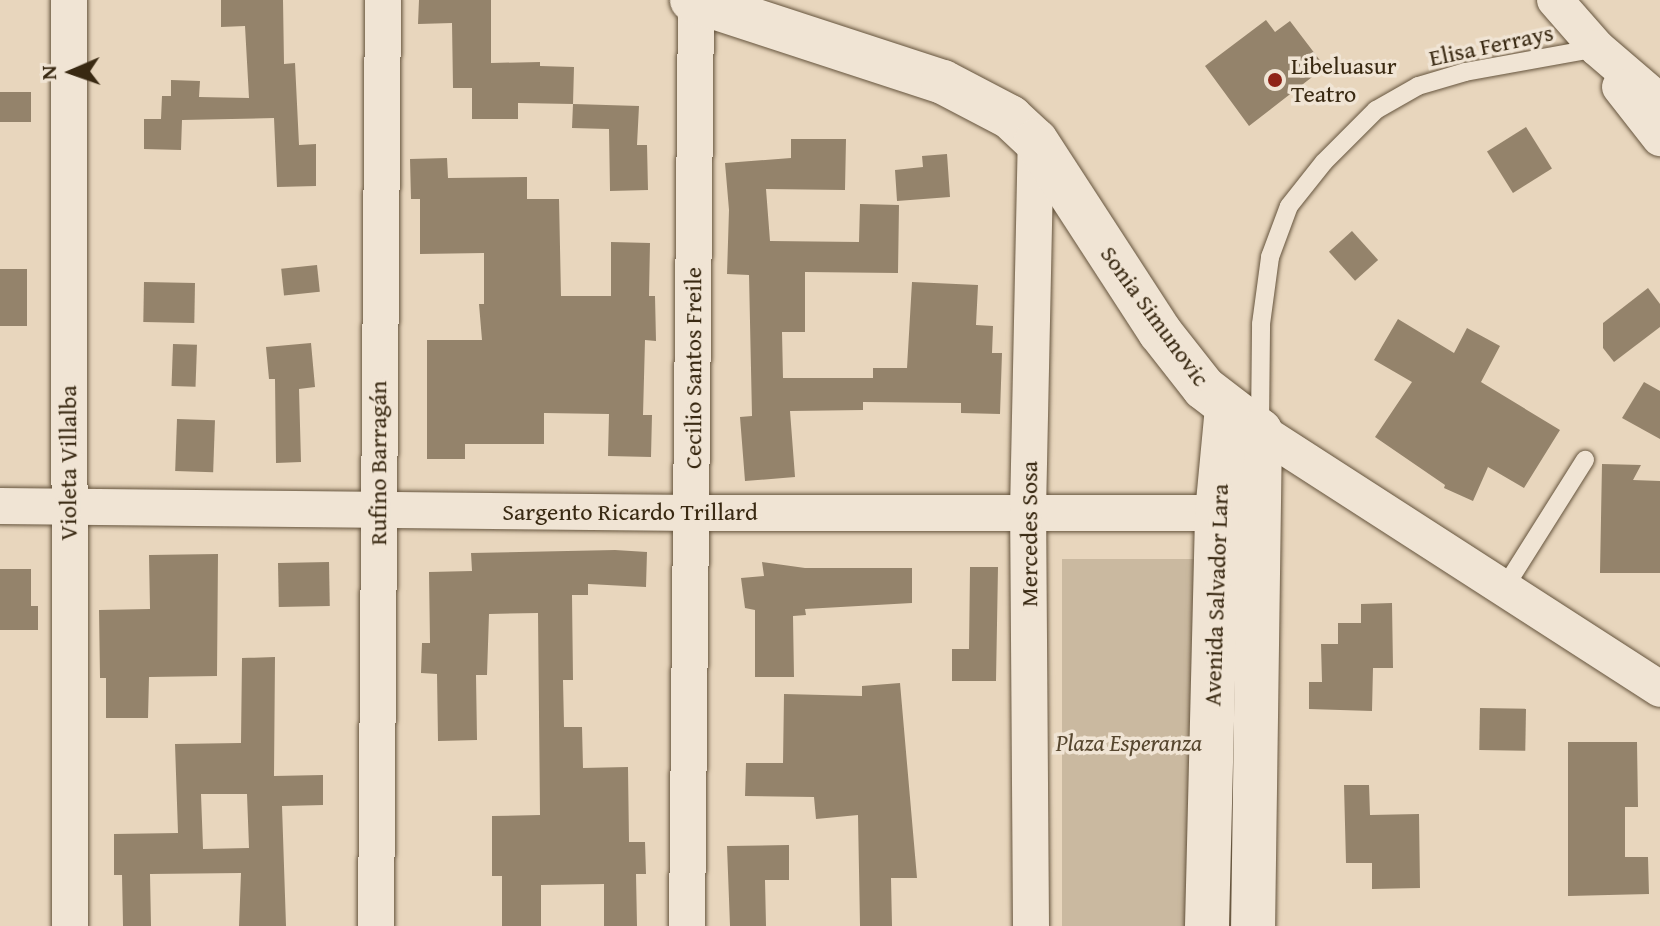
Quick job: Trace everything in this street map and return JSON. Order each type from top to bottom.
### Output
[{"type":"street","name":"Violeta Villalba","points":[[69,0],[67,506],[70,926]]},
{"type":"street","name":"Rufino Barragán","points":[[376,926],[383,0]]},
{"type":"street","points":[[1555,0],[1597,48],[1660,102]]},
{"type":"street","name":"Sonia Simunovic","points":[[694,1],[943,82],[1010,117],[1036,141],[1160,332],[1204,388],[1244,419],[1503,590],[1660,689]]},
{"type":"street","name":"Cecilio Santos Freile","points":[[687,926],[693,513],[694,1]]},
{"type":"street","points":[[1597,48],[1624,94],[1660,138]]},
{"type":"street","name":"Mercedes Sosa","points":[[1031,926],[1028,512],[1036,141]]},
{"type":"street","name":"Avenida Salvador Lara","points":[[1207,926],[1217,513],[1244,419]]},
{"type":"street","name":"Avenida Salvador Lara","points":[[1244,419],[1259,520],[1253,926]]},
{"type":"street","name":"Sargento Ricardo Trillard","points":[[0,506],[693,513],[1217,513],[1259,520]]},
{"type":"lane","name":"Elisa Ferrays","points":[[1244,419],[1270,257],[1289,206],[1324,162],[1376,110],[1418,86],[1465,72],[1597,48]]},
{"type":"lane","points":[[1503,590],[1585,460]]},
{"type":"green space","name":"Plaza Esperanza","points":[[1062,559],[1198,559],[1198,926],[1062,926]]},
{"type":"building","points":[[221,0],[283,0],[284,64],[295,63],[299,145],[316,144],[316,186],[277,187],[274,118],[182,120],[181,150],[144,149],[144,119],[161,119],[162,96],[171,96],[171,80],[200,81],[199,97],[249,98],[245,26],[221,27]]},
{"type":"building","points":[[419,0],[491,0],[491,63],[540,62],[540,66],[574,67],[573,104],[518,103],[518,119],[472,119],[472,88],[453,88],[452,23],[418,24]]},
{"type":"building","points":[[1266,20],[1275,32],[1290,21],[1325,67],[1249,126],[1205,66]]},
{"type":"building","points":[[0,92],[31,92],[31,122],[0,122]]},
{"type":"building","points":[[573,104],[639,106],[637,145],[647,145],[648,190],[610,191],[609,129],[572,128]]},
{"type":"building","points":[[1526,127],[1552,169],[1513,193],[1487,151]]},
{"type":"building","points":[[791,139],[846,139],[845,190],[766,189],[770,241],[859,242],[860,204],[899,205],[898,273],[805,272],[805,332],[782,332],[783,378],[873,378],[873,368],[907,368],[912,282],[978,285],[976,325],[993,326],[992,353],[1002,353],[1000,414],[961,413],[961,403],[863,402],[863,410],[790,411],[795,477],[745,481],[740,417],[752,416],[749,275],[727,274],[729,210],[725,163],[791,158]]},
{"type":"building","points":[[947,154],[950,197],[897,201],[895,170],[923,167],[922,156]]},
{"type":"building","points":[[447,158],[448,178],[527,177],[527,199],[559,199],[561,296],[611,296],[611,242],[650,243],[649,296],[655,296],[656,341],[645,340],[643,415],[652,415],[651,457],[608,456],[609,414],[544,413],[544,444],[465,444],[465,459],[427,459],[427,340],[482,340],[479,304],[484,304],[484,253],[420,254],[420,199],[411,199],[410,159]]},
{"type":"building","points":[[1352,231],[1378,260],[1355,281],[1329,252]]},
{"type":"building","points":[[317,265],[320,292],[284,296],[281,269]]},
{"type":"building","points":[[0,269],[27,269],[27,326],[0,326]]},
{"type":"building","points":[[144,282],[195,283],[194,323],[143,322]]},
{"type":"building","points":[[1648,288],[1660,304],[1660,327],[1614,362],[1603,348],[1603,323]]},
{"type":"building","points":[[1398,319],[1454,353],[1467,328],[1500,346],[1481,382],[1560,430],[1524,488],[1488,467],[1473,501],[1444,488],[1445,485],[1375,437],[1412,382],[1374,360]]},
{"type":"building","points":[[311,343],[315,387],[299,389],[301,462],[276,463],[275,379],[269,379],[266,347]]},
{"type":"building","points":[[173,344],[197,345],[196,387],[172,386]]},
{"type":"building","points":[[1644,382],[1660,391],[1660,439],[1622,418]]},
{"type":"building","points":[[177,419],[215,420],[213,472],[175,471]]},
{"type":"building","points":[[1602,464],[1641,465],[1633,480],[1660,481],[1660,573],[1600,573]]},
{"type":"building","points":[[647,552],[646,587],[588,584],[588,595],[572,595],[573,680],[563,680],[564,727],[582,727],[583,768],[628,767],[629,842],[645,842],[646,874],[636,874],[637,926],[604,926],[604,884],[541,885],[541,926],[502,926],[502,876],[492,876],[492,816],[540,815],[538,613],[489,614],[487,675],[476,675],[477,740],[438,741],[437,674],[421,673],[422,643],[430,643],[429,572],[472,571],[471,553]]},
{"type":"building","points":[[218,554],[217,676],[149,677],[148,718],[106,718],[106,678],[100,678],[99,610],[150,609],[149,555]]},
{"type":"building","points":[[329,562],[330,606],[279,607],[278,563]]},
{"type":"building","points":[[762,562],[805,568],[912,568],[912,603],[805,609],[806,615],[793,616],[794,677],[755,677],[755,610],[745,608],[741,578],[764,576]]},
{"type":"building","points":[[970,567],[998,567],[996,681],[952,681],[952,649],[969,649]]},
{"type":"building","points":[[0,569],[31,569],[31,606],[38,606],[38,630],[0,630]]},
{"type":"building","points":[[1392,603],[1393,668],[1373,668],[1372,711],[1309,709],[1309,682],[1322,682],[1321,644],[1338,644],[1338,623],[1361,623],[1361,604]]},
{"type":"building","points":[[275,657],[274,776],[323,775],[323,805],[282,806],[286,926],[239,926],[241,873],[150,874],[151,926],[123,926],[122,875],[114,875],[114,834],[178,833],[175,744],[241,743],[242,658]],"holes":[[[201,794],[247,794],[249,848],[203,849]]]},
{"type":"building","points":[[900,683],[917,878],[891,878],[892,926],[860,926],[858,815],[816,819],[814,797],[745,796],[746,763],[783,763],[784,694],[862,696],[862,686]]},
{"type":"building","points":[[1480,708],[1526,709],[1525,751],[1479,750]]},
{"type":"building","points":[[1568,742],[1637,742],[1638,807],[1625,807],[1625,857],[1648,857],[1649,894],[1568,896]]},
{"type":"building","points":[[1344,785],[1369,785],[1370,815],[1419,814],[1420,888],[1372,889],[1372,863],[1346,863]]},
{"type":"building","points":[[789,845],[789,880],[765,880],[766,926],[730,926],[727,846]]},
{"type":"place","name":"Libeluasur Teatro","points":[[1275,80]]}]
